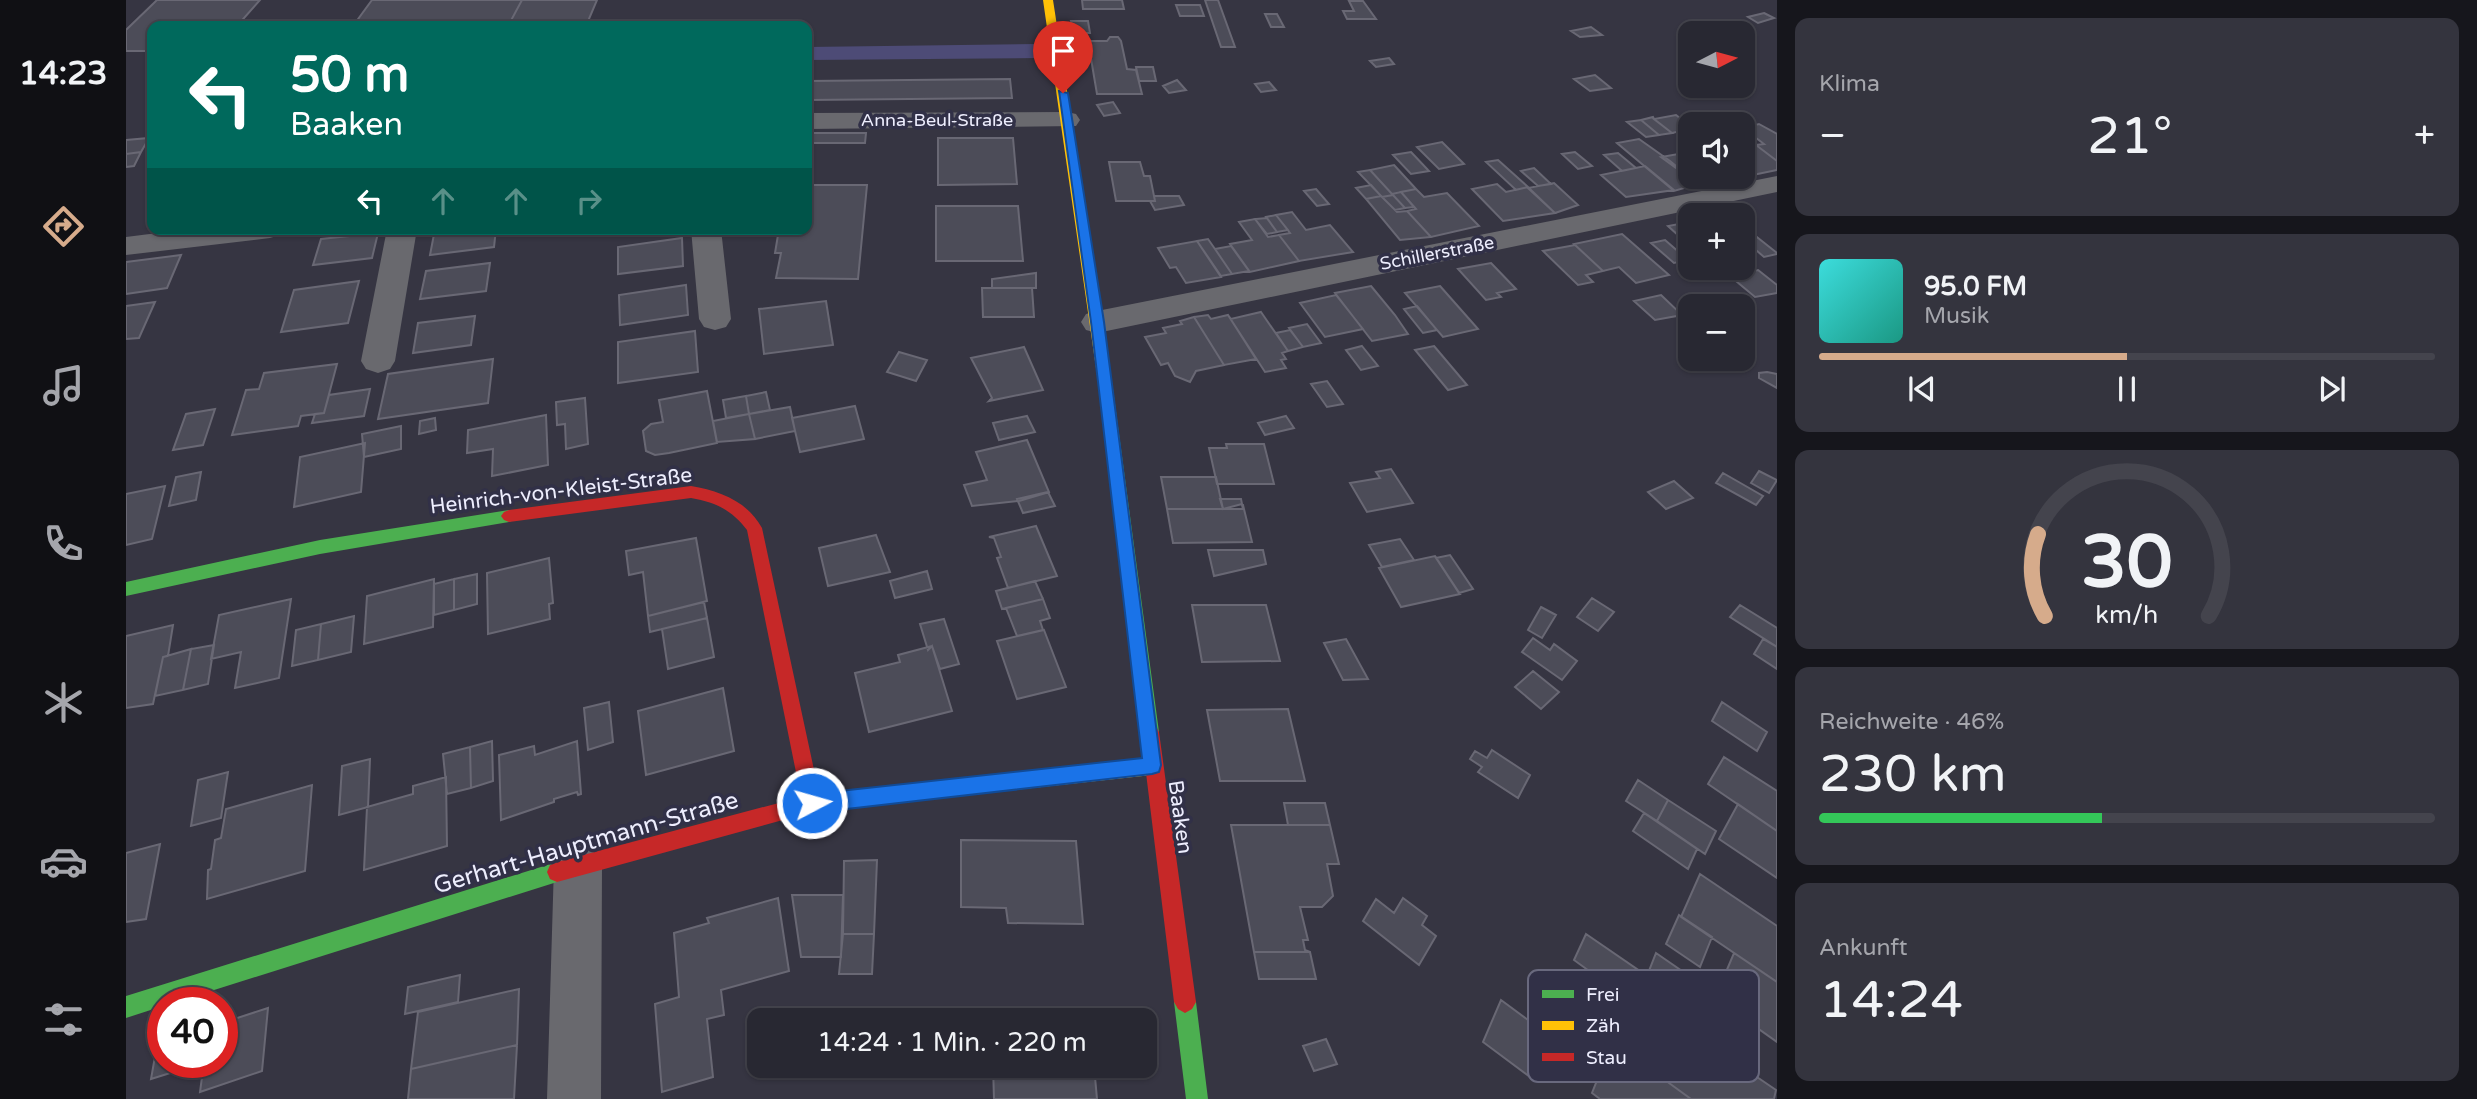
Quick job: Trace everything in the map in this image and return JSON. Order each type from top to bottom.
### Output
[{"type":"street","name":"Baaken","points":[[1048,0],[1097,322],[1197,1099]]},
{"type":"street","name":"Anna-Beul-Straße","points":[[812,121],[1067,120]]},
{"type":"street","name":"Schillerstraße","points":[[1097,322],[1777,184]]},
{"type":"street","points":[[126,246],[219,235]]},
{"type":"street","points":[[377,361],[401,235]]},
{"type":"street","points":[[707,235],[715,319]]},
{"type":"street","name":"Heinrich-von-Kleist-Straße","points":[[126,589],[320,547],[519,514],[691,492],[713,495],[732,502],[745,512],[754,528],[812,803]]},
{"type":"street","name":"Gerhart-Hauptmann-Straße","points":[[126,1007],[578,865],[812,803],[1152,765]]},
{"type":"street","points":[[574,1099],[578,865]]},
{"type":"shaded area","points":[[1037,44],[1039,58],[812,60],[812,47]]},
{"type":"building","points":[[157,0],[260,0],[241,21],[147,21],[147,51],[126,51],[126,30]]},
{"type":"building","points":[[372,0],[522,0],[511,21],[357,21]]},
{"type":"building","points":[[522,0],[597,0],[588,21],[511,21]]},
{"type":"building","points":[[1082,0],[1122,0],[1124,9],[1083,9]]},
{"type":"building","points":[[1205,0],[1218,0],[1235,47],[1221,47]]},
{"type":"building","points":[[1349,1],[1363,1],[1376,19],[1347,19],[1343,11],[1354,11]]},
{"type":"building","points":[[1176,5],[1200,5],[1204,16],[1180,16]]},
{"type":"building","points":[[1764,13],[1774,18],[1758,23],[1748,17]]},
{"type":"building","points":[[1265,14],[1277,14],[1284,27],[1271,27]]},
{"type":"building","points":[[1071,21],[1088,21],[1090,33],[1074,33]]},
{"type":"building","points":[[1591,27],[1602,35],[1580,37],[1571,31]]},
{"type":"building","points":[[1110,37],[1118,37],[1121,41],[1127,69],[1136,70],[1142,94],[1097,94],[1088,41],[1107,41]]},
{"type":"building","points":[[1389,58],[1394,64],[1376,67],[1370,61]]},
{"type":"building","points":[[1136,67],[1153,67],[1156,81],[1139,81]]},
{"type":"building","points":[[1595,75],[1611,88],[1590,91],[1574,79]]},
{"type":"building","points":[[1010,79],[1012,98],[812,100],[812,81]]},
{"type":"building","points":[[1177,80],[1186,90],[1169,93],[1163,86]]},
{"type":"building","points":[[1269,82],[1276,90],[1261,92],[1255,84]]},
{"type":"building","points":[[1113,102],[1120,113],[1104,116],[1097,105]]},
{"type":"building","points":[[1676,115],[1678,132],[1672,133],[1654,119]]},
{"type":"building","points":[[1653,117],[1672,133],[1659,135],[1641,120]]},
{"type":"building","points":[[1641,120],[1659,135],[1646,137],[1627,122]]},
{"type":"building","points":[[1759,124],[1777,134],[1777,161],[1756,145],[1764,144],[1755,137],[1755,125]]},
{"type":"building","points":[[812,133],[866,133],[865,143],[812,143]]},
{"type":"building","points":[[147,138],[141,152],[126,154],[126,140]]},
{"type":"building","points":[[938,138],[1013,138],[1017,184],[938,185]]},
{"type":"building","points":[[1639,139],[1670,161],[1678,168],[1678,189],[1681,189],[1674,191],[1617,143]]},
{"type":"building","points":[[1442,142],[1464,164],[1439,169],[1417,147]]},
{"type":"building","points":[[1755,145],[1777,161],[1777,170],[1755,175]]},
{"type":"building","points":[[141,152],[134,166],[126,167],[126,154]]},
{"type":"building","points":[[1411,152],[1429,171],[1411,174],[1393,155]]},
{"type":"building","points":[[1575,152],[1592,166],[1578,169],[1562,154]]},
{"type":"building","points":[[1618,153],[1636,168],[1622,171],[1604,155]]},
{"type":"building","points":[[1678,154],[1678,169],[1661,157]]},
{"type":"building","points":[[1498,160],[1528,187],[1516,190],[1486,162]]},
{"type":"building","points":[[1109,162],[1140,162],[1144,176],[1150,176],[1155,201],[1116,201]]},
{"type":"building","points":[[1394,165],[1416,189],[1392,194],[1370,170]]},
{"type":"building","points":[[1645,166],[1674,190],[1626,197],[1601,175]]},
{"type":"building","points":[[1534,168],[1551,184],[1538,186],[1521,171]]},
{"type":"building","points":[[1370,170],[1393,195],[1382,197],[1358,172]]},
{"type":"building","points":[[1554,183],[1578,205],[1555,213],[1528,188]]},
{"type":"building","points":[[1497,184],[1506,192],[1528,187],[1555,213],[1503,221],[1472,189]]},
{"type":"building","points":[[812,185],[867,185],[858,279],[776,278],[781,253],[775,253],[778,235],[812,235]]},
{"type":"building","points":[[1371,185],[1381,196],[1366,199],[1356,188]]},
{"type":"building","points":[[1316,189],[1329,204],[1317,206],[1304,191]]},
{"type":"building","points":[[1416,189],[1424,197],[1447,193],[1479,226],[1431,237],[1407,211],[1416,209],[1401,192]]},
{"type":"building","points":[[1401,192],[1414,207],[1405,208],[1392,194]]},
{"type":"building","points":[[1393,195],[1405,208],[1395,210],[1382,197]]},
{"type":"building","points":[[1154,196],[1179,196],[1184,205],[1155,210],[1150,201],[1155,201]]},
{"type":"building","points":[[1381,196],[1397,212],[1407,211],[1431,237],[1400,240],[1366,199]]},
{"type":"building","points":[[936,206],[1018,206],[1023,261],[936,261]]},
{"type":"building","points":[[1292,212],[1306,230],[1330,225],[1353,252],[1299,261],[1279,235],[1290,233],[1276,215]]},
{"type":"building","points":[[1276,215],[1288,230],[1277,232],[1266,217]]},
{"type":"building","points":[[1267,218],[1277,232],[1267,234],[1255,219]]},
{"type":"building","points":[[1255,219],[1268,237],[1279,235],[1299,261],[1250,272],[1230,244],[1252,240],[1239,222]]},
{"type":"building","points":[[1678,224],[1678,235],[1668,226]]},
{"type":"building","points":[[1622,234],[1669,275],[1636,283],[1619,267],[1603,271],[1574,244]]},
{"type":"building","points":[[378,235],[372,258],[313,265],[321,239]]},
{"type":"building","points":[[434,235],[495,235],[494,247],[430,255]]},
{"type":"building","points":[[1755,236],[1777,254],[1764,257],[1756,250]]},
{"type":"building","points":[[682,238],[683,266],[618,274],[618,247]]},
{"type":"building","points":[[1208,239],[1232,274],[1221,276],[1197,241]]},
{"type":"building","points":[[1665,240],[1678,251],[1678,262],[1674,263],[1651,243]]},
{"type":"building","points":[[1197,241],[1221,277],[1186,283],[1176,267],[1170,268],[1158,248]]},
{"type":"building","points":[[1575,245],[1603,271],[1586,275],[1593,282],[1578,285],[1543,251]]},
{"type":"building","points":[[1231,246],[1249,271],[1232,274],[1215,249]]},
{"type":"building","points":[[181,255],[167,288],[126,294],[126,262]]},
{"type":"building","points":[[490,263],[486,291],[420,299],[426,271]]},
{"type":"building","points":[[1491,263],[1516,289],[1497,293],[1501,297],[1486,300],[1458,269]]},
{"type":"building","points":[[1758,270],[1777,285],[1777,293],[1755,297],[1755,294],[1735,280],[1755,280],[1755,271]]},
{"type":"building","points":[[1036,273],[1036,288],[992,288],[992,279]]},
{"type":"building","points":[[359,281],[348,323],[281,332],[294,290]]},
{"type":"building","points":[[686,285],[688,315],[620,325],[619,295]]},
{"type":"building","points":[[1371,286],[1408,334],[1372,341],[1335,293]]},
{"type":"building","points":[[1440,286],[1478,329],[1443,337],[1405,293]]},
{"type":"building","points":[[982,288],[1032,288],[1034,317],[983,317]]},
{"type":"building","points":[[1336,295],[1363,329],[1325,337],[1300,303]]},
{"type":"building","points":[[1661,295],[1678,311],[1678,316],[1655,320],[1634,301]]},
{"type":"building","points":[[826,301],[833,345],[764,354],[759,309]]},
{"type":"building","points":[[155,302],[139,338],[126,339],[126,306]]},
{"type":"building","points":[[1417,306],[1437,330],[1423,333],[1404,309]]},
{"type":"building","points":[[1261,312],[1288,351],[1282,353],[1286,359],[1281,360],[1286,368],[1265,372],[1228,315],[1231,319]]},
{"type":"building","points":[[1208,315],[1211,319],[1228,315],[1256,359],[1224,365],[1194,317]]},
{"type":"building","points":[[475,316],[471,345],[413,353],[418,323]]},
{"type":"building","points":[[1194,317],[1224,365],[1196,371],[1190,382],[1175,376],[1168,363],[1161,365],[1145,337],[1166,333],[1163,328],[1182,324],[1180,321]]},
{"type":"building","points":[[1307,324],[1321,343],[1303,347],[1289,328]]},
{"type":"building","points":[[1290,330],[1303,347],[1288,351],[1276,333]]},
{"type":"building","points":[[695,331],[698,372],[618,383],[618,342]]},
{"type":"building","points":[[1362,346],[1378,366],[1361,370],[1346,350]]},
{"type":"building","points":[[1434,346],[1467,385],[1448,390],[1415,350]]},
{"type":"building","points":[[1024,347],[1043,390],[989,401],[992,398],[971,358]]},
{"type":"building","points":[[899,352],[927,360],[916,381],[887,372]]},
{"type":"building","points":[[493,359],[488,403],[378,419],[388,374]]},
{"type":"building","points":[[337,364],[324,413],[301,416],[298,426],[232,435],[246,390],[259,389],[264,373]]},
{"type":"building","points":[[1759,373],[1777,374],[1777,388],[1759,378]]},
{"type":"building","points":[[1327,381],[1343,404],[1327,407],[1311,384]]},
{"type":"building","points":[[370,389],[364,416],[312,423],[315,414],[324,413],[329,395]]},
{"type":"building","points":[[707,391],[717,443],[655,455],[646,451],[643,431],[651,424],[663,422],[659,400]]},
{"type":"building","points":[[766,392],[770,410],[749,414],[746,396]]},
{"type":"building","points":[[746,396],[749,414],[726,418],[723,400]]},
{"type":"building","points":[[585,398],[588,444],[566,449],[565,424],[557,425],[556,402]]},
{"type":"building","points":[[855,406],[864,439],[800,452],[792,418]]},
{"type":"building","points":[[790,407],[795,431],[755,439],[749,414]]},
{"type":"building","points":[[215,409],[203,445],[173,450],[186,414]]},
{"type":"building","points":[[749,414],[755,439],[717,442],[713,421]]},
{"type":"building","points":[[546,415],[548,465],[492,476],[493,449],[467,453],[468,430]]},
{"type":"building","points":[[1027,416],[1035,432],[999,440],[993,423]]},
{"type":"building","points":[[1286,416],[1294,428],[1265,435],[1258,423]]},
{"type":"building","points":[[435,418],[436,430],[419,434],[420,421]]},
{"type":"building","points":[[401,426],[401,449],[364,457],[362,434]]},
{"type":"building","points":[[1027,440],[1049,492],[1019,501],[972,506],[964,485],[987,480],[976,452]]},
{"type":"building","points":[[365,443],[361,492],[294,507],[300,457]]},
{"type":"building","points":[[1226,444],[1264,444],[1274,484],[1217,484],[1209,448],[1227,448]]},
{"type":"building","points":[[1391,469],[1413,503],[1367,512],[1350,483],[1380,478],[1376,472]]},
{"type":"building","points":[[1759,471],[1777,480],[1769,493],[1751,483]]},
{"type":"building","points":[[201,472],[196,500],[169,506],[176,477]]},
{"type":"building","points":[[1723,473],[1763,496],[1756,505],[1716,483]]},
{"type":"building","points":[[1161,477],[1216,477],[1223,509],[1167,509]]},
{"type":"building","points":[[1674,481],[1693,498],[1666,509],[1648,492]]},
{"type":"building","points":[[165,486],[152,539],[126,545],[126,494]]},
{"type":"building","points":[[1048,492],[1055,506],[1023,513],[1017,499]]},
{"type":"building","points":[[1220,499],[1241,499],[1242,504],[1223,509]]},
{"type":"building","points":[[1242,505],[1252,542],[1173,543],[1167,509],[1243,509]]},
{"type":"building","points":[[1036,526],[1057,576],[1008,588],[997,558],[1001,557],[994,538],[989,537]]},
{"type":"building","points":[[876,535],[890,572],[828,586],[819,548]]},
{"type":"building","points":[[696,538],[707,601],[648,616],[643,572],[629,575],[626,551]]},
{"type":"building","points":[[1400,539],[1414,560],[1382,567],[1369,545]]},
{"type":"building","points":[[1208,550],[1263,550],[1266,564],[1214,576]]},
{"type":"building","points":[[1450,555],[1473,589],[1459,593],[1436,558]]},
{"type":"building","points":[[1435,556],[1460,594],[1401,607],[1379,568]]},
{"type":"building","points":[[549,558],[553,603],[549,604],[550,619],[488,634],[487,573]]},
{"type":"building","points":[[927,571],[932,589],[895,598],[890,581]]},
{"type":"building","points":[[477,574],[477,604],[454,610],[454,579]]},
{"type":"building","points":[[434,579],[433,627],[364,644],[367,596]]},
{"type":"building","points":[[454,579],[454,610],[434,615],[434,584]]},
{"type":"building","points":[[1035,581],[1043,599],[1002,609],[996,591]]},
{"type":"building","points":[[1592,598],[1614,612],[1598,631],[1577,617]]},
{"type":"building","points":[[291,599],[279,678],[235,688],[241,652],[211,659],[219,615]]},
{"type":"building","points":[[1043,599],[1050,618],[1040,621],[1043,630],[1017,636],[1006,608]]},
{"type":"building","points":[[704,602],[707,618],[650,632],[648,616]]},
{"type":"building","points":[[1192,605],[1266,605],[1280,661],[1202,662]]},
{"type":"building","points":[[1740,605],[1777,628],[1777,647],[1730,617]]},
{"type":"building","points":[[1541,607],[1556,615],[1542,638],[1528,630]]},
{"type":"building","points":[[354,616],[351,652],[318,660],[321,624]]},
{"type":"building","points":[[707,618],[714,657],[668,669],[662,629]]},
{"type":"building","points":[[944,619],[959,664],[940,669],[932,646],[928,650],[920,624]]},
{"type":"building","points":[[321,624],[318,660],[292,666],[296,630]]},
{"type":"building","points":[[173,625],[168,656],[163,657],[153,704],[126,708],[126,636]]},
{"type":"building","points":[[1044,630],[1066,687],[1017,699],[997,641]]},
{"type":"building","points":[[1533,638],[1550,650],[1554,644],[1577,661],[1562,680],[1522,652]]},
{"type":"building","points":[[1346,639],[1368,679],[1343,680],[1324,643]]},
{"type":"building","points":[[1763,639],[1777,647],[1777,669],[1754,654]]},
{"type":"building","points":[[214,645],[208,684],[183,690],[191,649]]},
{"type":"building","points":[[932,646],[952,711],[869,732],[855,673],[900,662],[898,655]]},
{"type":"building","points":[[191,649],[183,690],[155,696],[163,657]]},
{"type":"building","points":[[1533,671],[1559,692],[1541,709],[1515,687]]},
{"type":"building","points":[[723,688],[734,751],[646,775],[638,711]]},
{"type":"building","points":[[609,702],[613,742],[588,750],[584,708]]},
{"type":"building","points":[[1722,702],[1767,732],[1757,751],[1712,721]]},
{"type":"building","points":[[1288,709],[1305,781],[1220,781],[1207,710]]},
{"type":"building","points":[[492,741],[493,781],[471,788],[470,747]]},
{"type":"building","points":[[577,741],[581,794],[578,795],[577,792],[554,799],[554,802],[501,820],[499,755],[534,746],[535,755]]},
{"type":"building","points":[[470,747],[471,788],[447,794],[443,754]]},
{"type":"building","points":[[1492,750],[1530,775],[1518,798],[1478,772],[1482,767],[1470,759],[1475,751],[1487,758]]},
{"type":"building","points":[[1724,757],[1777,791],[1777,831],[1708,784]]},
{"type":"building","points":[[370,759],[368,807],[339,815],[342,766]]},
{"type":"building","points":[[228,772],[221,818],[191,826],[198,780]]},
{"type":"building","points":[[446,777],[447,846],[364,870],[367,807],[413,794],[413,786]]},
{"type":"building","points":[[1638,780],[1668,800],[1657,821],[1626,801]]},
{"type":"building","points":[[312,785],[305,871],[207,899],[208,870],[211,869],[215,840],[221,838],[226,809]]},
{"type":"building","points":[[1668,800],[1716,831],[1705,854],[1657,821]]},
{"type":"building","points":[[1284,803],[1325,803],[1330,825],[1288,825]]},
{"type":"building","points":[[1738,804],[1777,831],[1777,878],[1719,839]]},
{"type":"building","points":[[1644,813],[1697,849],[1688,869],[1633,831]]},
{"type":"building","points":[[1231,825],[1330,825],[1339,864],[1327,864],[1333,896],[1322,907],[1300,907],[1308,940],[1303,940],[1305,950],[1310,952],[1254,952]]},
{"type":"building","points":[[961,840],[1076,841],[1083,924],[1008,923],[1006,908],[961,907]]},
{"type":"building","points":[[160,844],[146,919],[126,922],[126,853]]},
{"type":"building","points":[[877,860],[874,934],[843,934],[844,861]]},
{"type":"building","points":[[1700,874],[1777,926],[1777,982],[1681,917]]},
{"type":"building","points":[[792,895],[843,895],[841,957],[801,957]]},
{"type":"building","points":[[778,898],[789,971],[721,990],[724,1015],[707,1019],[713,1077],[662,1092],[655,1004],[679,997],[674,933],[709,923],[707,918]]},
{"type":"building","points":[[1403,898],[1427,916],[1422,925],[1436,936],[1419,965],[1363,921],[1376,899],[1394,913]]},
{"type":"building","points":[[1679,915],[1712,937],[1700,967],[1666,944]]},
{"type":"building","points":[[843,934],[874,934],[872,974],[839,974]]},
{"type":"building","points":[[1586,934],[1638,970],[1588,970],[1574,960]]},
{"type":"building","points":[[1254,952],[1310,952],[1316,979],[1259,979]]},
{"type":"building","points":[[1656,953],[1680,970],[1649,970]]},
{"type":"building","points":[[1734,953],[1777,982],[1777,1042],[1759,1029],[1759,970],[1727,970]]},
{"type":"building","points":[[460,975],[458,1002],[405,1014],[408,987]]},
{"type":"building","points":[[519,989],[517,1045],[411,1069],[418,1012]]},
{"type":"building","points":[[1501,1000],[1528,1020],[1528,1076],[1483,1042]]},
{"type":"building","points":[[1004,1007],[1076,1008],[1004,1008]]},
{"type":"building","points":[[268,1008],[262,1071],[200,1092],[202,1078],[238,1078],[238,1018]]},
{"type":"building","points":[[1326,1039],[1337,1064],[1314,1071],[1303,1046]]},
{"type":"building","points":[[517,1045],[514,1099],[408,1099],[411,1069]]},
{"type":"building","points":[[993,1078],[1095,1078],[1097,1099],[994,1099]]},
{"type":"building","points":[[1759,1078],[1776,1090],[1774,1099],[1691,1099],[1668,1082],[1759,1082]]},
{"type":"building","points":[[1596,1082],[1667,1082],[1691,1099],[1600,1099],[1592,1093]]},
{"type":"traffic: fast","points":[[1106,389],[1150,732]]},
{"type":"traffic: fast","points":[[126,589],[320,547],[509,516]]},
{"type":"traffic: fast","points":[[126,1007],[557,872]]},
{"type":"traffic: fast","points":[[1185,1002],[1197,1099]]},
{"type":"traffic: slow","points":[[1048,0],[1106,389]]},
{"type":"traffic: slow","points":[[1014,781],[1152,766]]},
{"type":"traffic: jam","points":[[509,516],[691,492],[719,499],[741,513],[754,528],[812,803]]},
{"type":"traffic: jam","points":[[1150,732],[1185,1002]]},
{"type":"traffic: jam","points":[[557,872],[812,803],[1014,781]]},
{"type":"route","points":[[812,803],[1152,765],[1097,322],[1063,93]]}]
